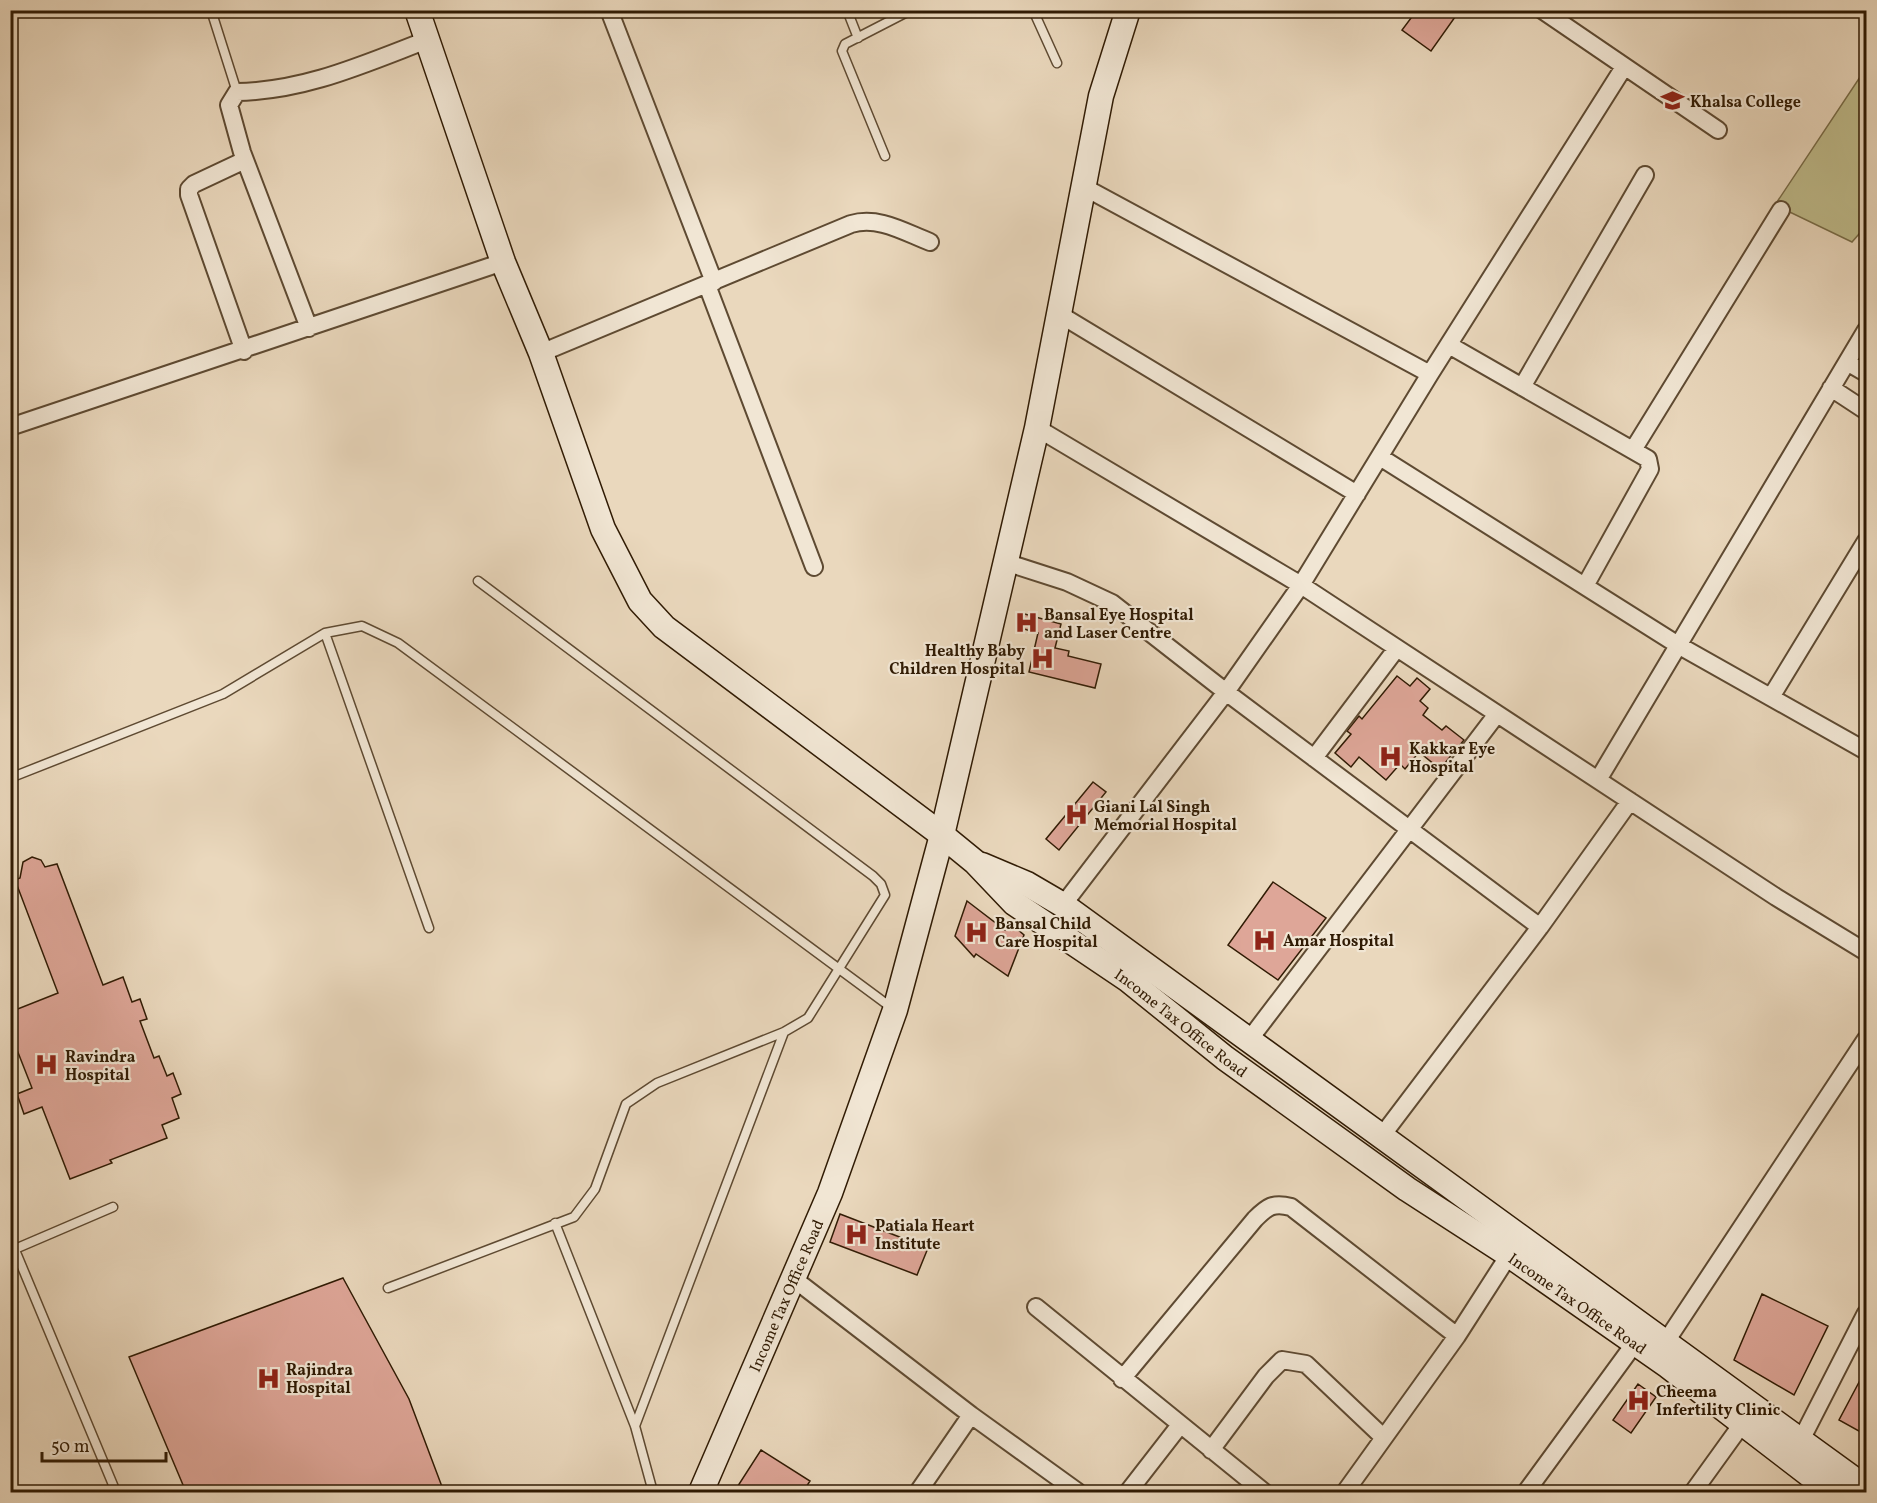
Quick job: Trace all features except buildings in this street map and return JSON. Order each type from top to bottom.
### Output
[{"type":"main road","points":[[417,10],[503,262],[541,353],[603,529],[640,601],[664,627],[942,835],[1037,428],[1101,96],[1128,10]]},
{"type":"main road","name":"Income Tax Office Road","points":[[701,1492],[830,1193],[895,1010],[942,835],[975,862],[1014,903],[1127,979],[1226,1058],[1407,1189],[1509,1255],[1596,1304],[1635,1343],[1832,1492]]},
{"type":"main road","points":[[975,862],[1027,884],[1063,906],[1381,1137],[1596,1304],[1667,1340],[1800,1442],[1866,1488]]},
{"type":"street","points":[[609,10],[814,567]]},
{"type":"street","points":[[1542,10],[1718,130]]},
{"type":"street","points":[[309,328],[245,160],[229,111],[232,98],[237,93],[263,92],[315,82],[427,40]]},
{"type":"street","points":[[1063,906],[1226,692],[1301,585],[1430,374],[1624,67]]},
{"type":"street","points":[[244,351],[189,195],[194,184],[245,160]]},
{"type":"street","points":[[1522,387],[1645,175]]},
{"type":"street","points":[[1082,186],[1430,374]]},
{"type":"street","points":[[1633,450],[1781,210]]},
{"type":"street","points":[[541,353],[865,220],[880,222],[930,242]]},
{"type":"street","points":[[10,427],[244,351],[503,262]]},
{"type":"street","points":[[1059,314],[1357,494]]},
{"type":"street","points":[[1598,780],[1866,330]]},
{"type":"street","points":[[1449,345],[1648,459],[1650,469],[1585,586]]},
{"type":"street","points":[[1847,362],[1866,373]]},
{"type":"street","points":[[1831,388],[1866,411]]},
{"type":"street","points":[[1037,428],[1301,585],[1776,897],[1866,952]]},
{"type":"street","points":[[1380,457],[1678,645],[1866,751]]},
{"type":"street","points":[[1771,697],[1866,541]]},
{"type":"street","points":[[1005,562],[1067,582],[1112,603],[1226,692],[1540,927]]},
{"type":"street","points":[[1314,758],[1397,648]]},
{"type":"street","points":[[1250,1040],[1497,714]]},
{"type":"street","points":[[1381,1137],[1540,927],[1630,801]]},
{"type":"street","points":[[1667,1340],[1866,1039]]},
{"type":"street","points":[[1122,1379],[1255,1220],[1268,1206],[1278,1203],[1291,1207],[1457,1336]]},
{"type":"street","points":[[1345,1492],[1457,1336],[1509,1255]]},
{"type":"street","points":[[794,1279],[971,1415],[1078,1492]]},
{"type":"street","points":[[1036,1307],[1264,1492]]},
{"type":"street","points":[[1800,1442],[1866,1313]]},
{"type":"street","points":[[1526,1492],[1635,1343]]},
{"type":"street","points":[[1211,1450],[1266,1376],[1282,1360],[1306,1364],[1383,1437]]},
{"type":"street","points":[[918,1492],[971,1415]]},
{"type":"street","points":[[1693,1492],[1742,1424]]},
{"type":"street","points":[[1128,1492],[1180,1425]]},
{"type":"lane","points":[[211,10],[232,68],[237,93]]},
{"type":"lane","points":[[848,10],[858,38]]},
{"type":"lane","points":[[885,156],[843,58],[845,44],[911,10]]},
{"type":"lane","points":[[1033,10],[1057,63]]},
{"type":"lane","points":[[388,1288],[574,1216],[595,1189],[626,1104],[640,1092],[657,1083],[784,1032],[808,1018],[885,896],[881,884],[478,580]]},
{"type":"lane","points":[[10,777],[222,694],[326,633],[363,626],[398,643],[895,1010]]},
{"type":"lane","points":[[326,633],[429,928]]},
{"type":"lane","points":[[635,1426],[784,1032]]},
{"type":"lane","points":[[15,1249],[113,1207]]},
{"type":"lane","points":[[555,1223],[635,1426],[652,1492]]},
{"type":"lane","points":[[10,1238],[116,1492]]},
{"type":"shaded area","points":[[1866,68],[1866,226],[1852,242],[1775,205]]},
{"type":"place","name":"Khalsa College","points":[[1672,101]]},
{"type":"place","name":"Bansal Eye Hospital and Laser Centre","points":[[1026,623]]},
{"type":"place","name":"Healthy Baby Children Hospital","points":[[1043,659]]},
{"type":"place","name":"Kakkar Eye Hospital","points":[[1391,757]]},
{"type":"place","name":"Giani Lal Singh Memorial Hospital","points":[[1076,815]]},
{"type":"place","name":"Bansal Child Care Hospital","points":[[977,932]]},
{"type":"place","name":"Amar Hospital","points":[[1265,940]]},
{"type":"place","name":"Ravindra Hospital","points":[[47,1065]]},
{"type":"place","name":"Patiala Heart Institute","points":[[857,1234]]},
{"type":"place","name":"Rajindra Hospital","points":[[268,1378]]},
{"type":"place","name":"Cheema Infertility Clinic","points":[[1638,1400]]}]
